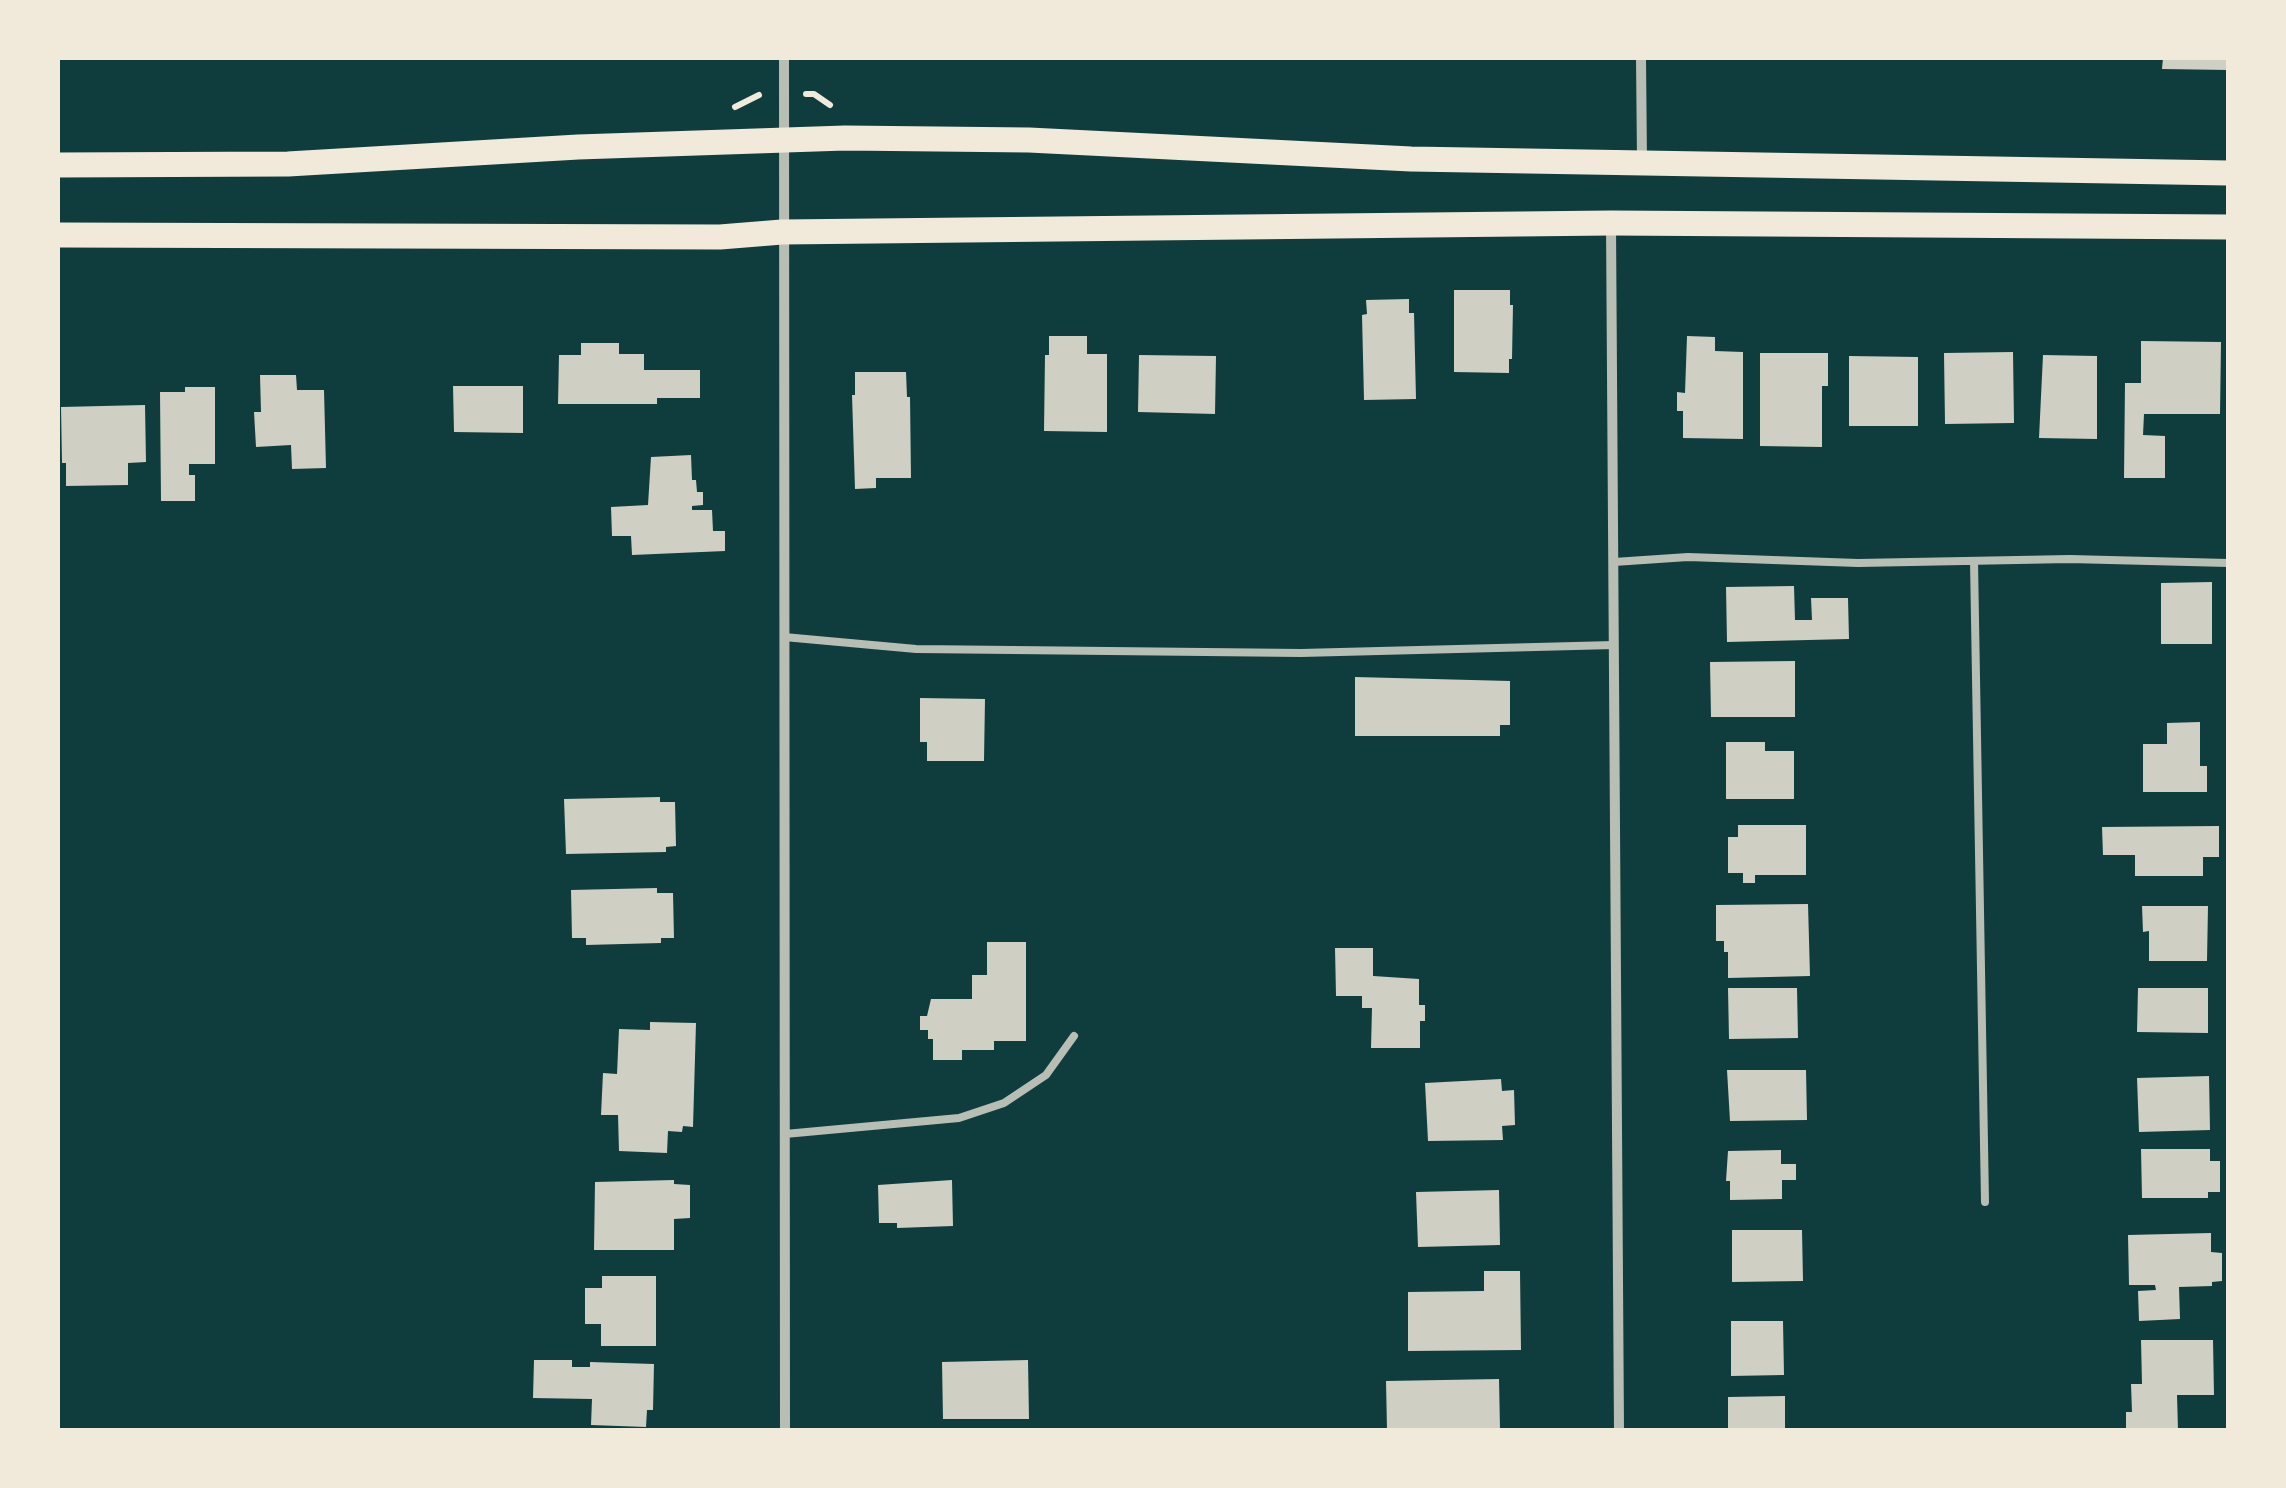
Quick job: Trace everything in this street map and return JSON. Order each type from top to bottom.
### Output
[{"type":"main road","points":[[58,165],[288,164],[784,138],[1029,140],[1411,159],[2228,172]]},
{"type":"main road","points":[[58,235],[720,237],[782,232],[1612,223],[2228,227]]},
{"type":"street","points":[[784,58],[786,1430]]},
{"type":"street","points":[[1641,58],[1642,161]]},
{"type":"street","points":[[1612,223],[1619,1430]]},
{"type":"lane","points":[[1614,562],[1688,558],[1858,563],[2070,559],[2228,563]]},
{"type":"lane","points":[[1974,561],[1985,1202]]},
{"type":"lane","points":[[784,637],[916,649],[1301,653],[1614,645]]},
{"type":"lane","points":[[785,1134],[959,1118],[1004,1104],[1046,1074],[1074,1036]]},
{"type":"building","points":[[2163,58],[2228,58],[2228,70],[2162,69]]},
{"type":"building","points":[[1454,290],[1510,290],[1513,305],[1509,373],[1454,372]]},
{"type":"building","points":[[1409,299],[1409,313],[1414,313],[1416,399],[1364,400],[1362,315],[1367,314],[1366,300]]},
{"type":"building","points":[[1049,336],[1087,336],[1087,354],[1107,354],[1107,432],[1044,431]]},
{"type":"building","points":[[1687,336],[1715,337],[1715,351],[1743,352],[1743,439],[1683,438],[1683,411],[1677,411],[1677,392],[1685,393]]},
{"type":"building","points":[[2141,341],[2221,342],[2220,414],[2144,414],[2143,435],[2165,436],[2165,478],[2124,478],[2125,383],[2141,383]]},
{"type":"building","points":[[581,343],[619,343],[619,354],[644,354],[644,370],[700,370],[700,398],[657,398],[657,404],[558,404],[559,355],[581,355]]},
{"type":"building","points":[[2013,352],[2014,423],[1945,424],[1944,353]]},
{"type":"building","points":[[1760,353],[1828,353],[1828,386],[1822,386],[1822,447],[1760,446]]},
{"type":"building","points":[[1139,355],[1216,356],[1215,414],[1138,412]]},
{"type":"building","points":[[2043,355],[2097,356],[2097,439],[2039,438]]},
{"type":"building","points":[[1849,356],[1918,357],[1918,426],[1849,426]]},
{"type":"building","points":[[855,372],[906,372],[911,478],[876,478],[876,488],[855,489]]},
{"type":"building","points":[[260,375],[296,375],[297,390],[324,390],[326,468],[292,469],[291,445],[256,447],[254,412],[261,412]]},
{"type":"building","points":[[453,386],[523,386],[523,433],[454,432]]},
{"type":"building","points":[[185,387],[215,387],[215,464],[189,464],[189,475],[195,475],[195,501],[161,501],[160,392],[185,392]]},
{"type":"building","points":[[145,405],[146,462],[128,463],[128,485],[66,486],[61,407]]},
{"type":"building","points":[[691,455],[692,480],[696,480],[697,492],[703,492],[703,505],[692,506],[692,510],[712,510],[713,531],[725,531],[725,551],[632,555],[631,536],[612,536],[611,507],[648,505],[651,457]]},
{"type":"building","points":[[2212,582],[2212,644],[2161,644],[2161,583]]},
{"type":"building","points":[[1794,586],[1795,620],[1812,620],[1811,598],[1848,598],[1849,639],[1727,642],[1726,587]]},
{"type":"building","points":[[1795,661],[1795,717],[1711,717],[1710,662]]},
{"type":"building","points":[[1355,677],[1510,681],[1510,725],[1500,725],[1500,736],[1355,736]]},
{"type":"building","points":[[920,698],[985,699],[984,761],[927,761],[927,742],[920,742]]},
{"type":"building","points":[[2200,722],[2200,766],[2207,766],[2207,792],[2143,792],[2143,744],[2167,744],[2167,723]]},
{"type":"building","points":[[1726,742],[1765,742],[1765,751],[1794,751],[1794,799],[1726,799]]},
{"type":"building","points":[[660,797],[660,802],[675,802],[676,846],[666,847],[666,852],[566,854],[564,799]]},
{"type":"building","points":[[1738,825],[1806,825],[1806,875],[1755,875],[1755,883],[1743,883],[1743,873],[1728,873],[1728,837],[1738,837]]},
{"type":"building","points":[[2219,826],[2219,857],[2203,857],[2203,876],[2135,876],[2135,855],[2103,855],[2102,827]]},
{"type":"building","points":[[657,888],[657,893],[673,893],[674,938],[661,938],[661,943],[586,945],[586,938],[572,938],[571,890]]},
{"type":"building","points":[[1808,904],[1810,976],[1728,978],[1728,952],[1724,952],[1724,941],[1716,941],[1716,905]]},
{"type":"building","points":[[2142,906],[2208,906],[2207,961],[2149,961],[2149,931],[2143,932]]},
{"type":"building","points":[[987,942],[1026,942],[1026,1041],[994,1041],[994,1050],[962,1050],[962,1060],[933,1060],[933,1039],[928,1039],[928,1030],[920,1030],[920,1016],[927,1016],[931,999],[972,999],[972,975],[987,975]]},
{"type":"building","points":[[1335,948],[1373,948],[1373,976],[1419,979],[1419,1005],[1425,1005],[1425,1021],[1420,1021],[1420,1048],[1371,1048],[1372,1008],[1362,1008],[1362,996],[1336,996]]},
{"type":"building","points":[[1728,988],[1797,988],[1798,1038],[1729,1039]]},
{"type":"building","points":[[2138,988],[2208,988],[2208,1033],[2137,1032]]},
{"type":"building","points":[[650,1022],[696,1023],[693,1127],[683,1126],[682,1132],[668,1131],[667,1153],[619,1151],[618,1115],[601,1115],[603,1073],[617,1074],[619,1029],[650,1030]]},
{"type":"building","points":[[1727,1070],[1806,1070],[1807,1120],[1730,1121]]},
{"type":"building","points":[[2209,1076],[2210,1130],[2139,1132],[2137,1078]]},
{"type":"building","points":[[1501,1079],[1502,1091],[1514,1090],[1515,1125],[1502,1126],[1503,1140],[1428,1141],[1425,1083]]},
{"type":"building","points":[[2141,1149],[2210,1149],[2210,1161],[2220,1161],[2220,1192],[2208,1192],[2208,1198],[2142,1198]]},
{"type":"building","points":[[1781,1150],[1781,1164],[1796,1164],[1796,1180],[1782,1180],[1782,1199],[1730,1200],[1730,1181],[1726,1181],[1728,1151]]},
{"type":"building","points":[[674,1180],[674,1184],[690,1185],[690,1218],[674,1219],[674,1250],[594,1250],[595,1182]]},
{"type":"building","points":[[952,1180],[953,1226],[897,1228],[897,1223],[879,1223],[878,1185]]},
{"type":"building","points":[[1499,1190],[1500,1245],[1418,1247],[1416,1192]]},
{"type":"building","points":[[1732,1230],[1802,1230],[1803,1281],[1732,1282]]},
{"type":"building","points":[[2211,1233],[2211,1252],[2222,1253],[2222,1281],[2212,1282],[2212,1286],[2179,1287],[2180,1319],[2139,1321],[2138,1291],[2156,1290],[2155,1285],[2129,1285],[2128,1235]]},
{"type":"building","points":[[1484,1271],[1520,1271],[1521,1350],[1408,1351],[1408,1292],[1484,1291]]},
{"type":"building","points":[[602,1276],[656,1276],[656,1346],[601,1346],[601,1324],[585,1324],[585,1288],[602,1288]]},
{"type":"building","points":[[1731,1321],[1783,1321],[1784,1375],[1731,1376]]},
{"type":"building","points":[[2141,1340],[2213,1340],[2214,1395],[2177,1395],[2178,1430],[2126,1430],[2126,1412],[2132,1412],[2131,1384],[2142,1384]]},
{"type":"building","points":[[534,1360],[572,1360],[572,1367],[590,1367],[590,1362],[654,1364],[653,1410],[647,1410],[646,1427],[591,1425],[592,1399],[533,1398]]},
{"type":"building","points":[[1028,1360],[1029,1419],[943,1419],[942,1362]]},
{"type":"building","points":[[1499,1379],[1500,1429],[1387,1430],[1386,1381]]},
{"type":"building","points":[[1785,1396],[1785,1430],[1728,1428],[1728,1397]]}]
